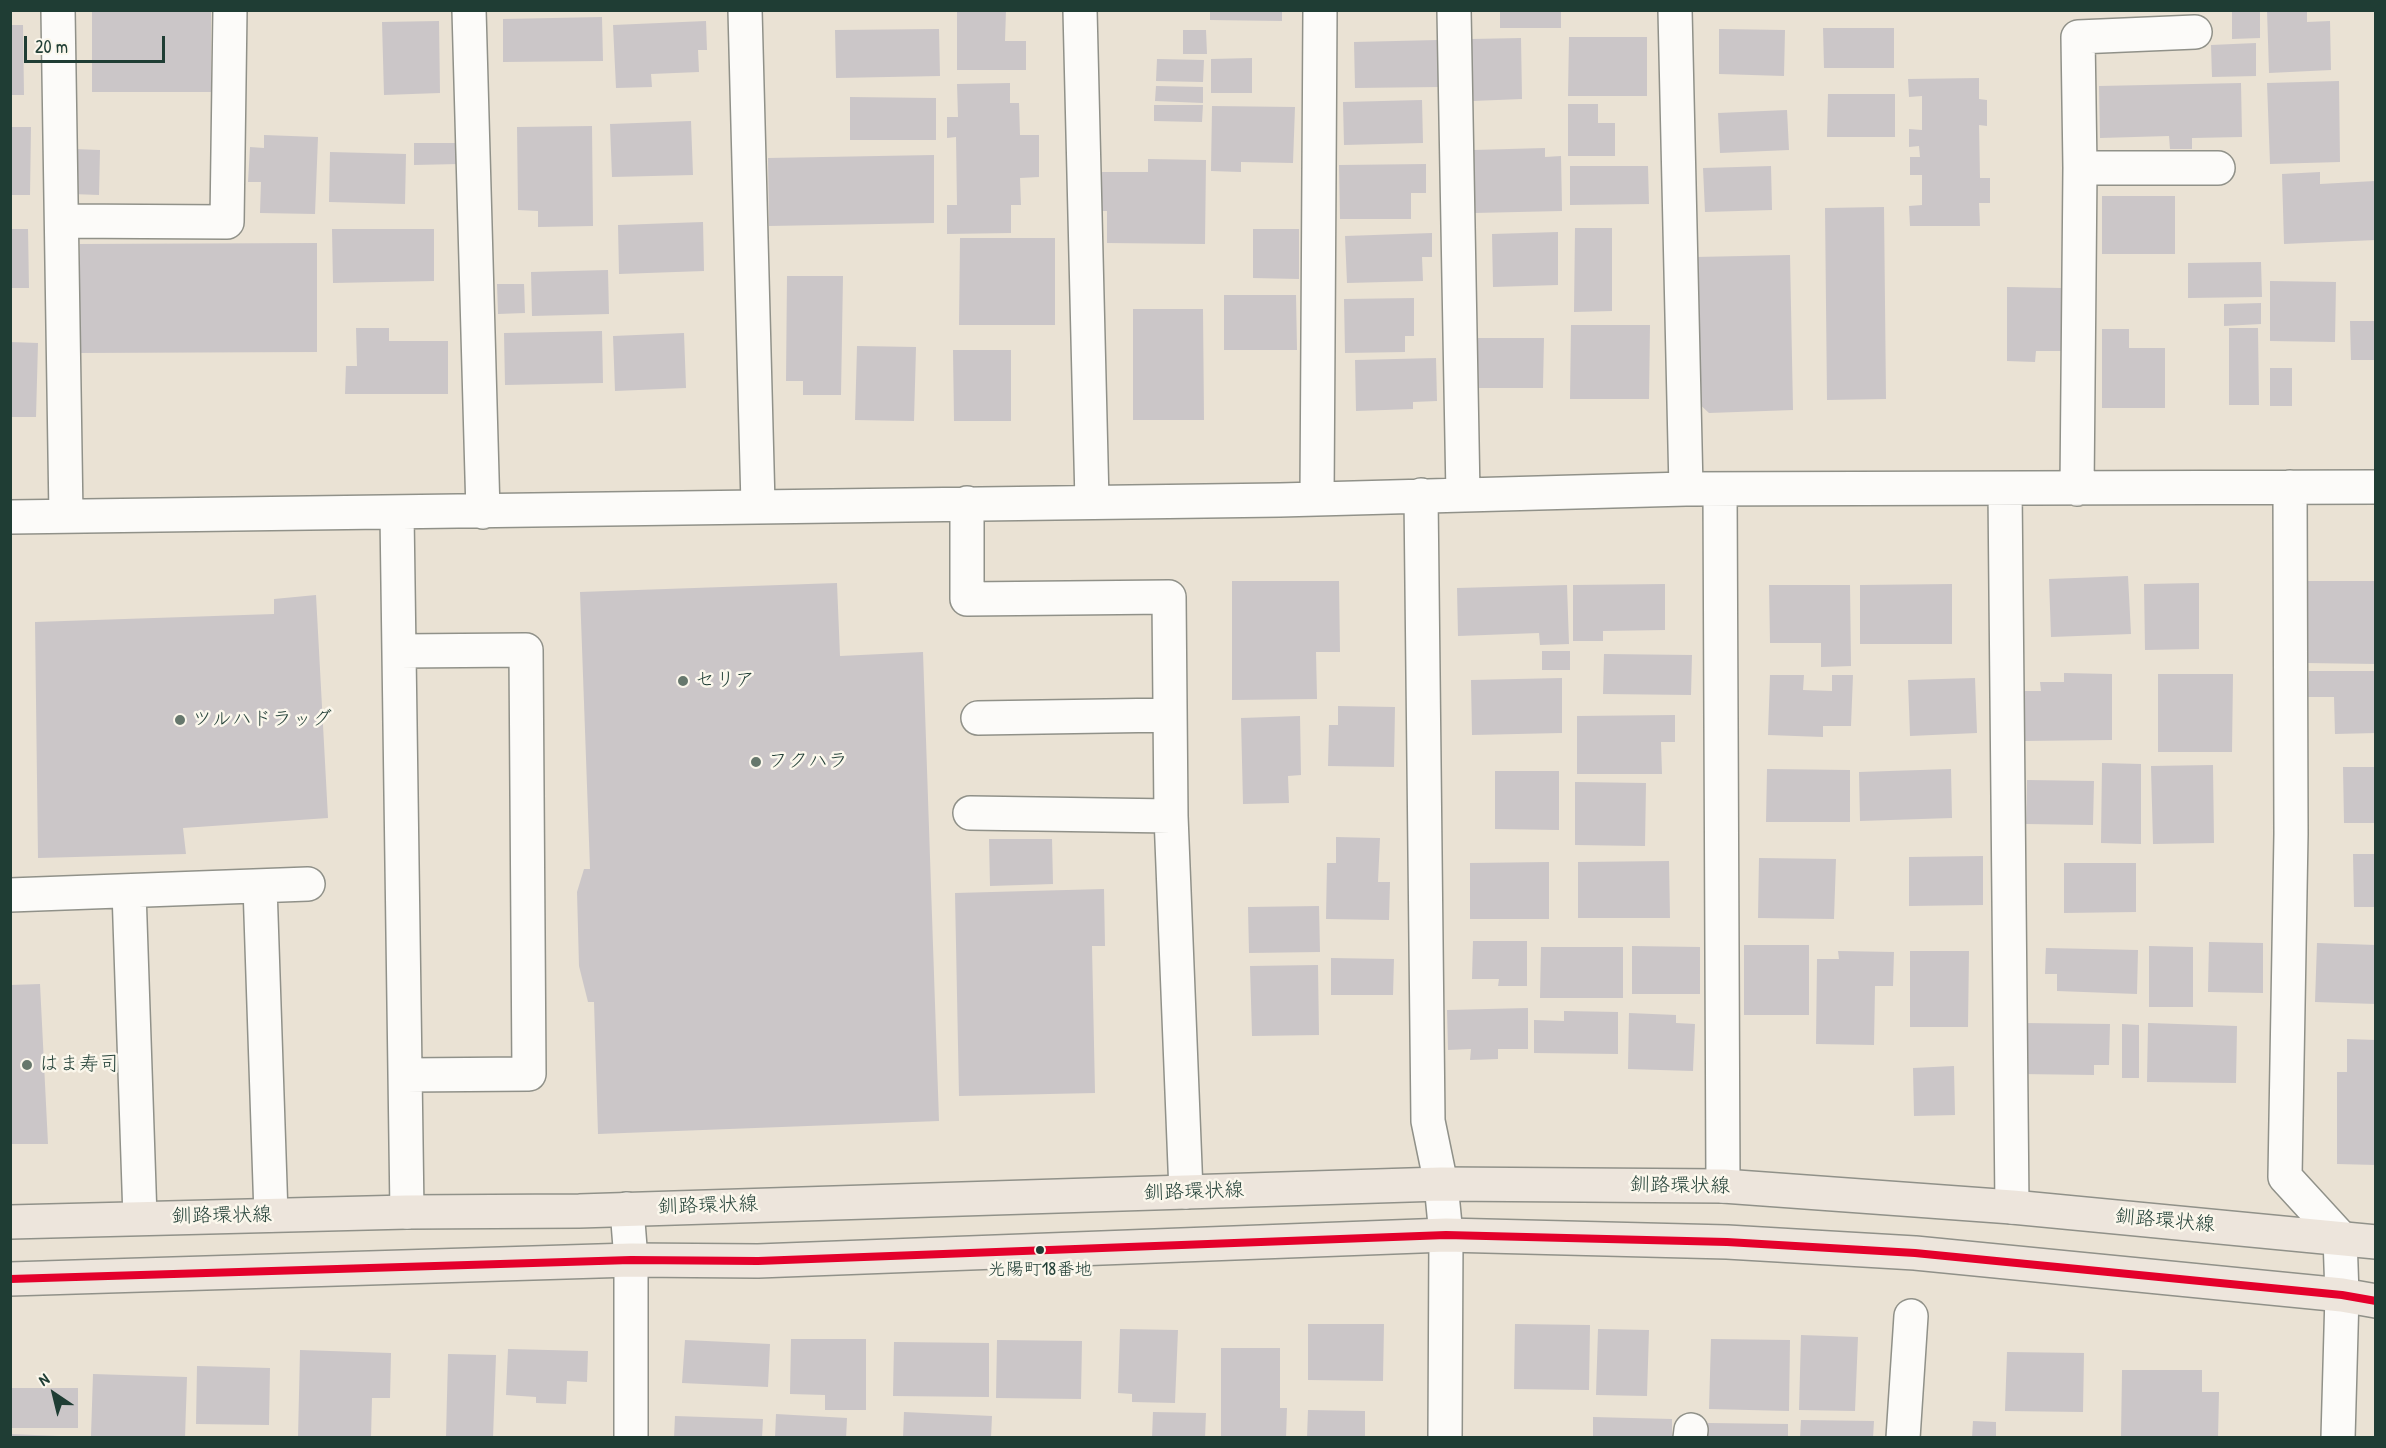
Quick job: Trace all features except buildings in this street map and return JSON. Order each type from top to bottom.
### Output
[{"type":"main road","name":"釧路環状線","points":[[10,1222],[627,1209],[1441,1184],[1724,1186],[2012,1208],[2376,1242]]},
{"type":"main road","points":[[10,1279],[631,1260],[758,1261],[1446,1234],[1727,1242],[1915,1253],[2342,1295],[2376,1301]]},
{"type":"street","points":[[58,10],[66,516]]},
{"type":"street","points":[[62,221],[227,222],[230,10]]},
{"type":"street","points":[[469,10],[483,512]]},
{"type":"street","points":[[745,10],[758,505]]},
{"type":"street","points":[[1080,10],[1092,502]]},
{"type":"street","points":[[1317,498],[1320,10]]},
{"type":"street","points":[[1454,10],[1463,495]]},
{"type":"street","points":[[1675,10],[1686,489]]},
{"type":"street","points":[[2077,489],[2080,168],[2078,38],[2195,32]]},
{"type":"street","points":[[2080,168],[2218,168]]},
{"type":"street","points":[[2290,487],[2290,834],[2285,1177],[2340,1237],[2342,1295],[2338,1437]]},
{"type":"street","points":[[10,517],[397,514],[758,505],[1092,502],[1686,489],[2376,487]]},
{"type":"street","points":[[1720,489],[1724,1186]]},
{"type":"street","points":[[2005,489],[2012,1208]]},
{"type":"street","points":[[1421,495],[1428,1121],[1441,1184],[1446,1234],[1445,1437]]},
{"type":"street","points":[[967,502],[967,599],[1169,597],[1171,816],[1186,1192]]},
{"type":"street","points":[[397,514],[407,1212]]},
{"type":"street","points":[[399,651],[526,650],[529,1074],[406,1075]]},
{"type":"street","points":[[978,718],[1170,715]]},
{"type":"street","points":[[970,813],[1171,816]]},
{"type":"street","points":[[10,895],[308,884]]},
{"type":"street","points":[[260,886],[271,1215]]},
{"type":"street","points":[[129,891],[140,1218]]},
{"type":"street","points":[[627,1209],[631,1260],[631,1437]]},
{"type":"street","points":[[1903,1437],[1911,1316]]},
{"type":"transit line","points":[[10,1279],[631,1260],[758,1261],[1446,1235],[1727,1242],[1915,1253],[2342,1295],[2376,1301]]},
{"type":"place","name":"セリア","points":[[683,681]]},
{"type":"place","name":"ツルハドラッグ","points":[[180,720]]},
{"type":"place","name":"フクハラ","points":[[756,762]]},
{"type":"place","name":"はま寿司","points":[[27,1065]]},
{"type":"place","name":"光陽町18番地","points":[[1040,1250]]}]
